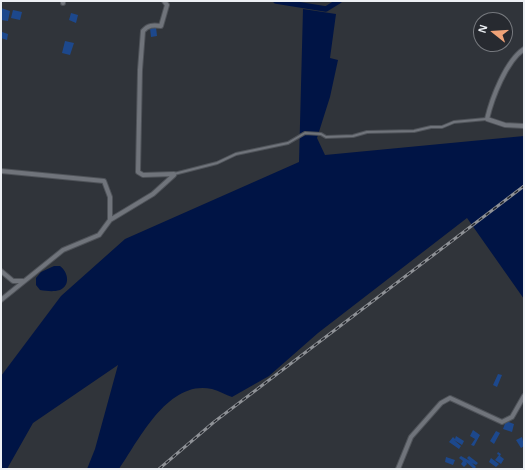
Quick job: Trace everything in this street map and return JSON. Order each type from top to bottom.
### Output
[{"type":"street","points":[[164,1],[167,5],[161,26],[152,25],[146,27],[142,31],[138,172],[143,175],[174,174]]},
{"type":"street","points":[[524,49],[517,54],[507,70],[490,108],[487,119],[505,125],[524,126]]},
{"type":"street","points":[[1,171],[104,181],[110,197],[110,220]]},
{"type":"street","points":[[1,300],[63,250],[99,235],[110,220],[153,194],[174,174]]},
{"type":"street","points":[[1,271],[13,281],[24,281]]},
{"type":"street","points":[[398,469],[411,437],[441,403],[450,398],[502,422],[512,417],[524,396]]},
{"type":"lane","points":[[174,174],[217,163],[236,154],[288,143],[306,133],[321,134],[326,137],[353,136],[367,132],[414,132],[430,127],[442,127],[454,122],[487,119]]},
{"type":"water","points":[[303,9],[336,14],[330,58],[338,60],[330,97],[317,138],[325,155],[524,136],[524,299],[467,218],[318,333],[269,376],[232,397],[212,389],[196,388],[182,393],[169,402],[156,414],[119,469],[87,469],[95,449],[118,365],[33,423],[7,469],[1,469],[1,376],[61,296],[125,239],[299,162]]},
{"type":"water","points":[[54,266],[60,266],[65,272],[67,278],[66,285],[57,291],[40,290],[36,285],[36,278],[41,272]]},
{"type":"building","points":[[1,8],[10,11],[8,21],[1,20]]},
{"type":"building","points":[[13,10],[22,12],[20,20],[11,18]]},
{"type":"building","points":[[71,13],[78,15],[76,23],[69,20]]},
{"type":"building","points":[[156,27],[157,36],[151,37],[150,28]]},
{"type":"building","points":[[2,32],[8,34],[7,40],[1,38]]},
{"type":"building","points":[[65,41],[74,43],[70,55],[62,53]]},
{"type":"building","points":[[498,374],[502,375],[497,387],[493,385]]},
{"type":"building","points":[[506,421],[514,424],[512,432],[503,429]]},
{"type":"building","points":[[473,430],[480,435],[474,446],[471,445],[475,439],[470,436]]},
{"type":"building","points":[[496,431],[500,433],[494,444],[490,441]]},
{"type":"building","points":[[456,436],[464,441],[462,445],[454,440],[461,446],[459,449],[449,442],[453,437],[455,439]]},
{"type":"building","points":[[522,437],[524,446],[521,448],[516,440]]},
{"type":"building","points":[[498,452],[504,459],[501,464],[495,460],[499,455],[497,454]]},
{"type":"building","points":[[461,456],[470,461],[467,458],[469,456],[478,463],[476,465],[472,463],[476,467],[474,469],[466,462],[467,464],[464,467],[461,464],[463,461],[459,458]]},
{"type":"building","points":[[446,457],[455,460],[453,465],[445,462]]},
{"type":"building","points":[[491,458],[499,464],[496,467],[489,462]]},
{"type":"waterway","points":[[276,1],[326,9],[339,1]]},
{"type":"railway","points":[[159,469],[214,422],[524,186]]}]
